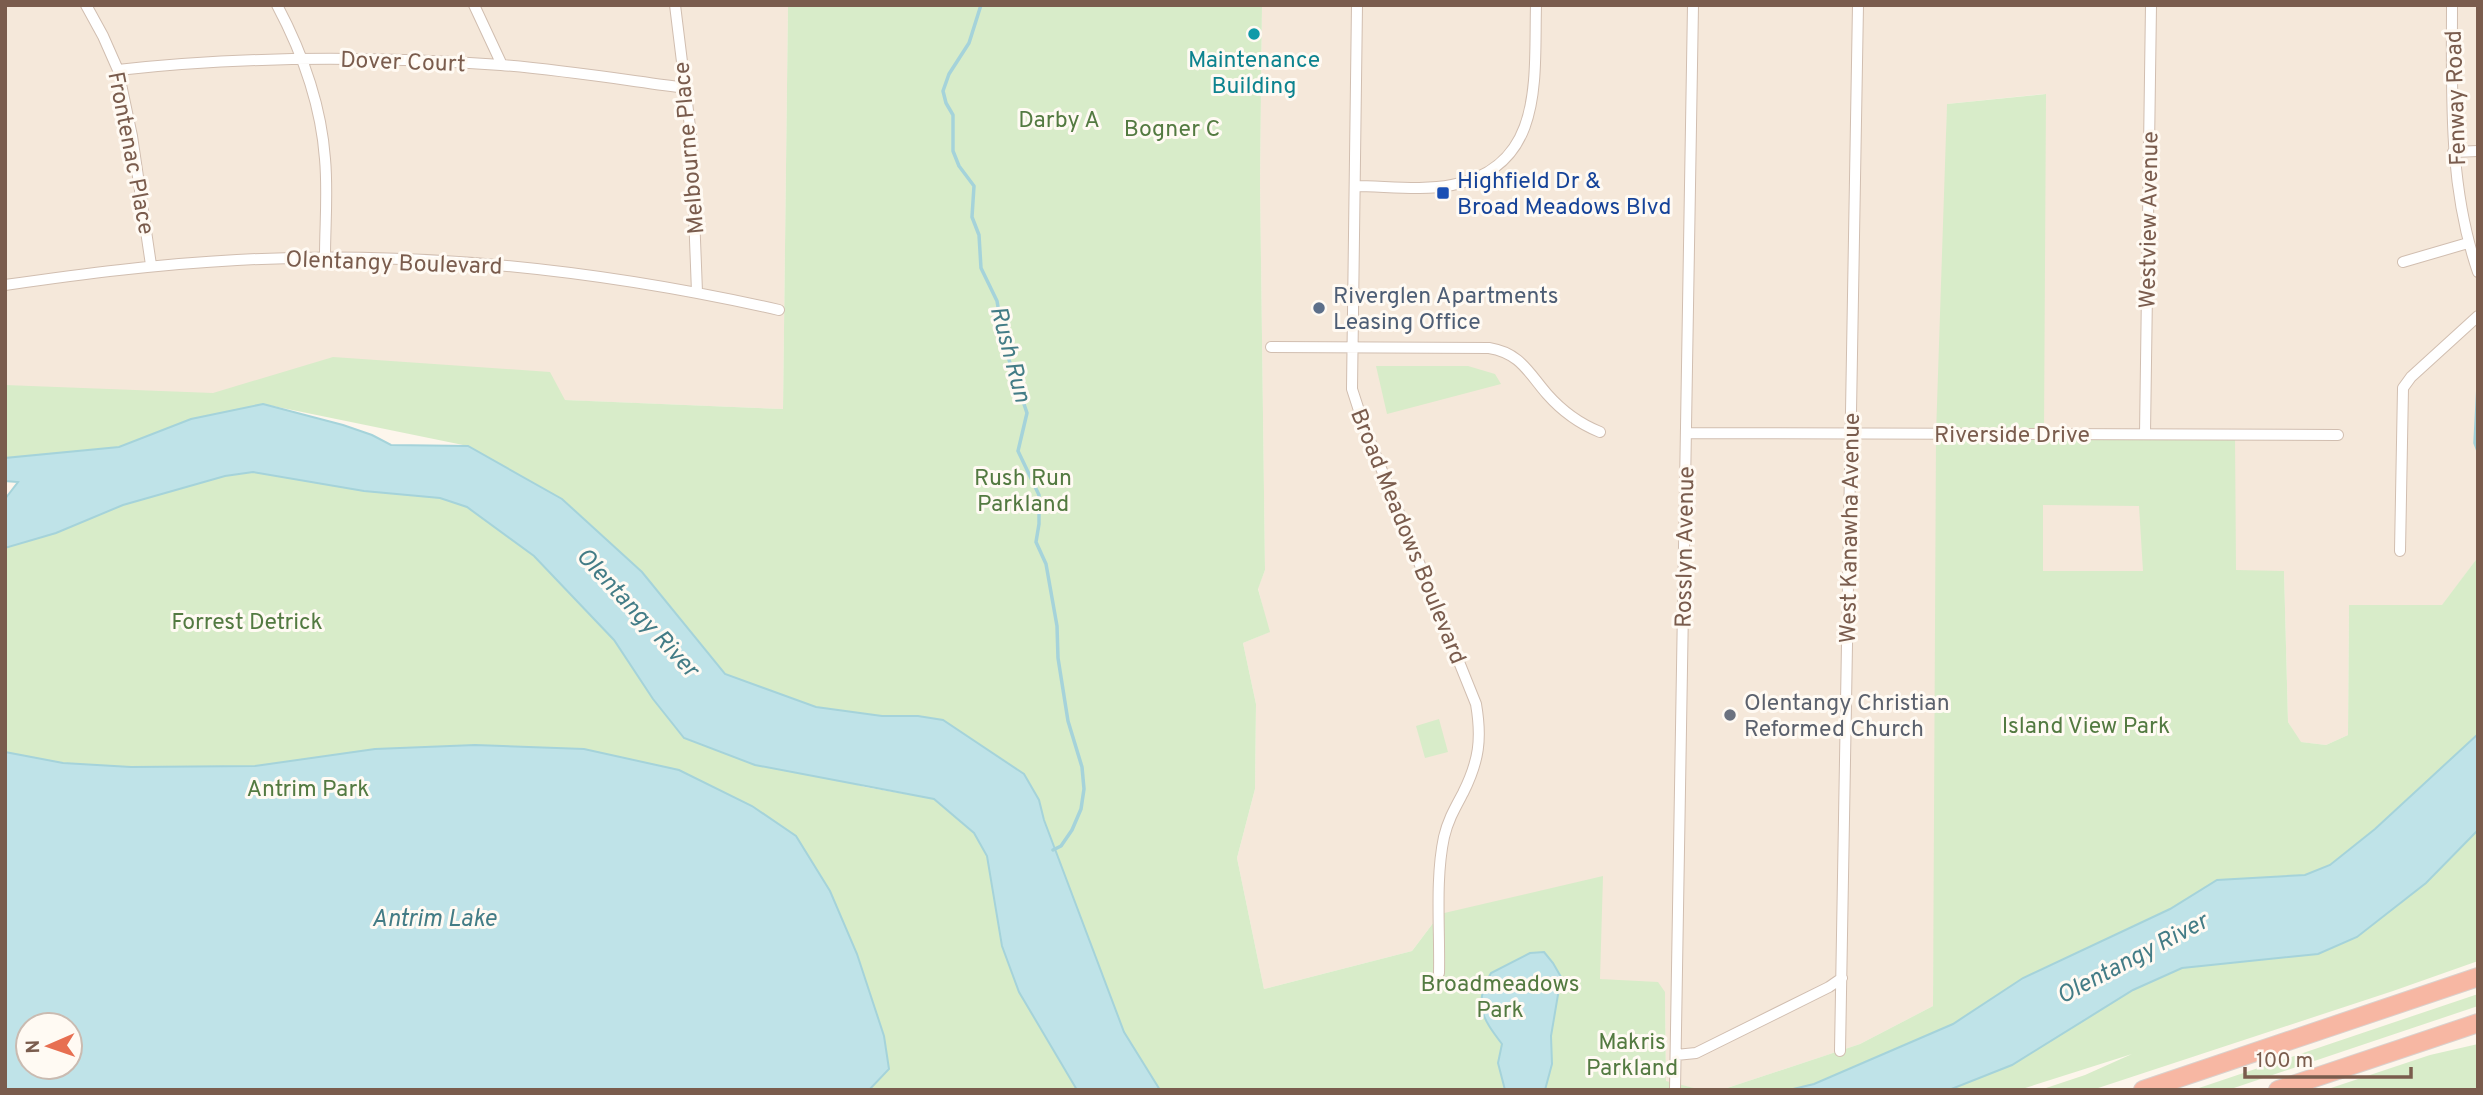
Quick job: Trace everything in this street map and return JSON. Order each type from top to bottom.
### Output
[{"type":"highway","points":[[2143,1090],[2478,977]]},
{"type":"highway","points":[[2278,1090],[2478,1023]]},
{"type":"street","name":"Frontenac Place","points":[[86,5],[118,70],[132,136],[151,265]]},
{"type":"street","points":[[277,5],[303,59],[322,128],[326,161],[325,257]]},
{"type":"street","points":[[474,5],[502,65]]},
{"type":"street","name":"Melbourne Place","points":[[675,5],[691,135],[697,292]]},
{"type":"street","name":"Broad Meadows Boulevard","points":[[1357,5],[1352,389],[1357,408],[1476,704],[1481,729],[1476,762],[1449,817],[1444,837],[1440,867],[1439,973]]},
{"type":"street","points":[[1355,186],[1450,186],[1485,174],[1496,167],[1518,142],[1533,104],[1535,5]]},
{"type":"street","name":"Rosslyn Avenue","points":[[1675,1090],[1693,5]]},
{"type":"street","name":"West Kanawha Avenue","points":[[1840,1051],[1858,5]]},
{"type":"street","name":"Westview Avenue","points":[[2145,434],[2151,5]]},
{"type":"street","name":"Fenway Road","points":[[2452,5],[2453,152],[2468,243],[2478,272]]},
{"type":"street","name":"Dover Court","points":[[118,70],[303,59],[502,65],[686,88]]},
{"type":"street","points":[[2453,152],[2478,151]]},
{"type":"street","points":[[2403,262],[2468,243]]},
{"type":"street","name":"Olentangy Boulevard","points":[[5,285],[151,265],[239,259],[400,258],[499,265],[610,278],[697,292],[779,310]]},
{"type":"street","points":[[2400,551],[2403,388],[2411,377],[2478,316]]},
{"type":"street","points":[[1271,347],[1504,350],[1517,358],[1548,395],[1575,420],[1600,432]]},
{"type":"street","name":"Riverside Drive","points":[[1686,433],[2338,435]]},
{"type":"street","points":[[1676,1055],[1696,1053],[1842,978]]},
{"type":"shaded area","points":[[5,5],[788,5],[783,409],[437,395],[213,393],[5,431]]},
{"type":"shaded area","points":[[1262,5],[2478,5],[2478,557],[2442,606],[2349,605],[2348,735],[2326,745],[2300,742],[2288,722],[2284,571],[2042,571],[2045,94],[1947,104],[1933,1006],[1860,1044],[1721,1090],[1702,1090],[1666,1082],[1665,992],[1600,979],[1440,914],[1412,951],[1264,989],[1237,858],[1255,789],[1256,704],[1243,643],[1269,632],[1258,588],[1265,570],[1260,182]]},
{"type":"green space","name":"Rush Run Parkland","points":[[788,5],[1262,5],[1260,182],[1265,570],[1258,589],[1270,632],[1243,643],[1256,704],[1255,789],[1237,858],[1264,989],[1412,951],[1440,914],[1603,876],[1600,979],[1658,982],[1665,992],[1666,1081],[1702,1090],[1160,1090],[1124,1032],[1044,820],[1039,800],[918,716],[882,716],[816,707],[725,674],[642,572],[562,499],[468,446],[263,404],[191,419],[119,447],[5,458],[5,385],[213,393],[333,357],[550,372],[565,400],[783,409]]},
{"type":"green space","name":"Island View Park","points":[[2046,94],[2044,434],[2235,434],[2236,570],[2284,571],[2288,722],[2301,742],[2326,745],[2348,735],[2349,605],[2442,605],[2478,557],[2478,734],[2375,829],[2330,865],[2305,875],[2217,880],[2170,909],[2127,929],[1953,1024],[1814,1084],[1789,1090],[1721,1090],[1860,1044],[1933,1006],[1936,434],[1947,104]],"holes":[[[2043,505],[2139,506],[2143,571],[2043,571]]]},
{"type":"green space","points":[[1376,366],[1468,366],[1495,374],[1501,384],[1387,414]]},
{"type":"green space","name":"Antrim Park","points":[[253,472],[364,491],[440,498],[467,507],[534,556],[614,640],[653,699],[684,738],[865,787],[934,799],[974,833],[987,856],[1002,947],[1019,992],[1077,1090],[5,1090],[5,548],[56,533],[123,505],[225,476]]},
{"type":"green space","points":[[1439,719],[1448,752],[1425,758],[1416,726]]},
{"type":"green space","points":[[2478,830],[2478,961],[2092,1090],[2040,1090],[2085,1075],[2132,1054],[2019,1090],[1949,1090],[2012,1065],[2133,990],[2182,968],[2318,954],[2426,883]]},
{"type":"green space","points":[[2478,994],[2478,1006],[2228,1090],[2193,1090]]},
{"type":"green space","points":[[2478,1044],[2478,1090],[2325,1090],[2430,1055]]},
{"type":"water","name":"Olentangy River","points":[[263,404],[343,425],[391,445],[468,446],[562,499],[642,572],[725,674],[816,707],[882,716],[918,716],[943,720],[1024,774],[1039,800],[1044,820],[1124,1032],[1160,1090],[1077,1090],[1019,992],[1002,946],[987,856],[974,833],[934,799],[755,765],[684,738],[653,699],[614,640],[534,556],[467,507],[440,498],[364,491],[253,472],[225,476],[123,505],[56,533],[5,548],[5,499],[18,482],[5,481],[5,458],[119,447],[191,419]]},
{"type":"water","name":"Olentangy River","points":[[2478,734],[2478,830],[2426,883],[2357,937],[2318,954],[2182,968],[2133,990],[2012,1065],[1949,1090],[1789,1090],[1814,1084],[1953,1024],[2023,978],[2170,909],[2217,880],[2305,875],[2330,865],[2375,829]]},
{"type":"water","name":"Antrim Lake","points":[[475,745],[584,749],[679,770],[752,806],[796,836],[830,891],[857,954],[884,1036],[889,1069],[869,1090],[5,1090],[5,752],[63,763],[131,767],[255,766],[375,749]]},
{"type":"water","points":[[1544,952],[1561,977],[1551,1036],[1552,1064],[1545,1090],[1505,1090],[1498,1063],[1502,1044],[1485,1018],[1482,994],[1491,973],[1530,953]]},
{"type":"waterway","name":"Rush Run","points":[[981,5],[969,43],[949,74],[943,91],[953,115],[953,151],[959,166],[974,186],[972,217],[979,235],[981,268],[997,301],[1005,348],[1027,413],[1018,451],[1039,495],[1036,542],[1046,564],[1057,626],[1058,658],[1068,721],[1082,767],[1084,789],[1081,809],[1072,830],[1061,846],[1053,850]]},
{"type":"waterway","points":[[2478,386],[2475,443],[2478,451]]},
{"type":"place","name":"Maintenance Building","points":[[1254,34]]},
{"type":"place","name":"Highfield Dr & Broad Meadows Blvd","points":[[1443,193]]},
{"type":"place","name":"Riverglen Apartments Leasing Office","points":[[1319,308]]},
{"type":"place","name":"Olentangy Christian Reformed Church","points":[[1730,715]]},
{"type":"park label","name":"Darby A","points":[[1059,119]]},
{"type":"park label","name":"Bogner C","points":[[1172,128]]},
{"type":"park label","name":"Forrest Detrick","points":[[247,621]]},
{"type":"park label","name":"Broadmeadows Park","points":[[1500,996]]},
{"type":"park label","name":"Makris Parkland","points":[[1632,1054]]}]
